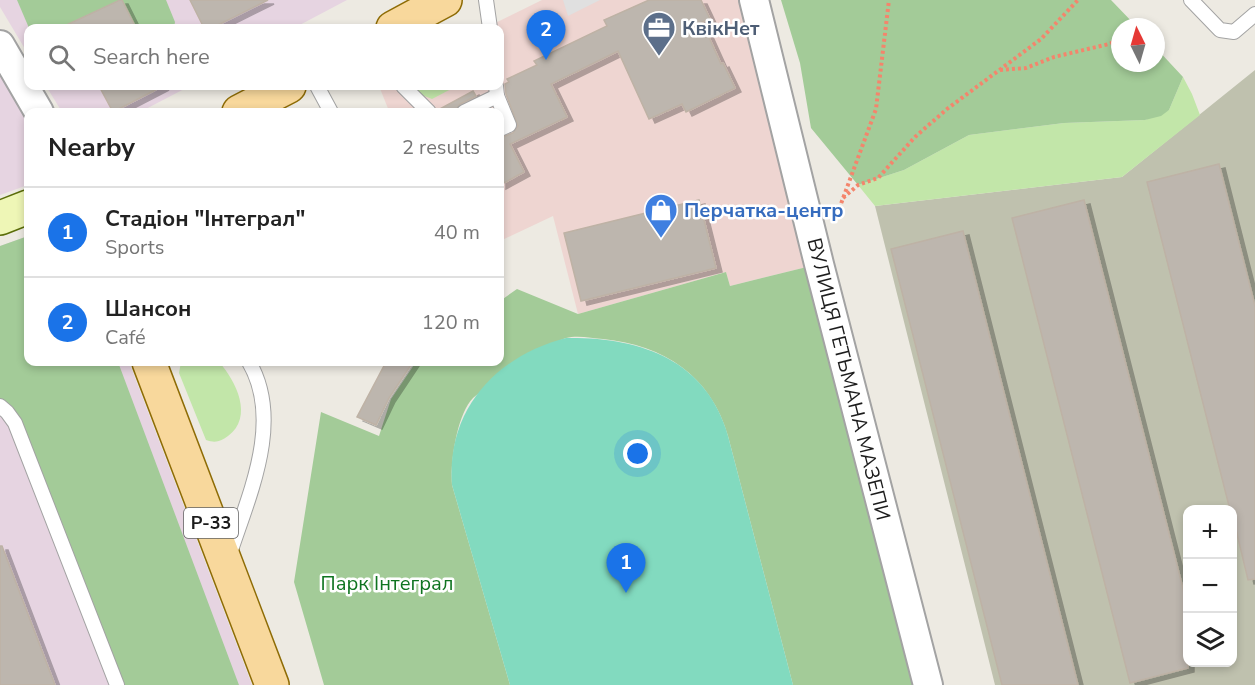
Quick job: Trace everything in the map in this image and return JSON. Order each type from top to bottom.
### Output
[{"type":"main road","points":[[400,24],[445,0]]},
{"type":"main road","points":[[248,108],[281,90]]},
{"type":"main road","points":[[0,218],[24,209]]},
{"type":"main road","name":"Р-33","points":[[151,366],[272,685]]},
{"type":"street","name":"ВУЛИЦЯ ГЕТЬМАНА МАЗЕПИ","points":[[755,1],[822,276],[928,685]]},
{"type":"street","points":[[0,45],[24,86]]},
{"type":"street","points":[[26,90],[37,108]]},
{"type":"lane","points":[[486,0],[489,24]]},
{"type":"lane","points":[[1191,0],[1220,30],[1234,32],[1255,14]]},
{"type":"lane","points":[[319,90],[329,108]]},
{"type":"lane","points":[[407,90],[425,108]]},
{"type":"lane","points":[[470,108],[496,91],[502,108]]},
{"type":"lane","points":[[504,112],[509,125],[504,127]]},
{"type":"lane","points":[[226,564],[252,492],[261,447],[263,422],[260,391],[251,366]]},
{"type":"lane","points":[[0,406],[15,423],[117,685]]},
{"type":"path","points":[[834,223],[876,109],[889,0]]},
{"type":"path","points":[[843,198],[858,185],[878,178],[915,137],[947,109],[1041,39],[1078,0]]},
{"type":"path","points":[[999,70],[1026,68],[1054,57],[1111,43]]},
{"type":"shaded area","points":[[0,0],[347,0],[302,24],[24,24],[24,47],[0,7]]},
{"type":"shaded area","points":[[542,0],[754,0],[819,264],[730,286],[726,272],[578,314],[553,216],[504,239],[504,108],[388,108],[381,90],[504,90],[504,24],[493,24]]},
{"type":"shaded area","points":[[563,0],[600,0],[568,16]]},
{"type":"shaded area","points":[[0,70],[24,112],[24,186],[0,195]]},
{"type":"shaded area","points":[[1255,70],[1255,685],[995,685],[875,206],[1122,177]]},
{"type":"shaded area","points":[[48,90],[182,90],[148,108],[60,108]]},
{"type":"shaded area","points":[[24,237],[24,366],[131,366],[252,685],[0,685],[0,246]]},
{"type":"green space","points":[[17,0],[166,0],[175,22],[175,24],[27,24]]},
{"type":"green space","points":[[781,0],[1111,0],[1128,18],[1111,18],[1111,72],[1165,72],[1165,58],[1183,77],[1169,110],[1161,116],[1145,120],[1064,123],[969,135],[904,170],[858,185],[811,128],[800,63]]},
{"type":"green space","points":[[1183,77],[1200,115],[1122,177],[875,206],[858,185],[904,170],[969,135],[1064,123],[1145,120],[1169,110]]},
{"type":"green space","points":[[413,90],[449,90],[432,99]]},
{"type":"green space","points":[[24,237],[24,366],[119,366],[239,685],[123,685],[15,423],[0,406],[0,246]]},
{"type":"green space","name":"Парк Інтеграл","points":[[819,264],[928,685],[793,685],[728,436],[710,396],[682,367],[646,348],[625,342],[570,337],[557,342],[473,398],[467,405],[456,439],[452,464],[452,485],[510,685],[324,685],[294,582],[321,412],[379,436],[391,399],[413,366],[504,366],[504,298],[517,289],[578,314],[726,272],[730,286]]},
{"type":"green space","points":[[566,338],[619,342],[644,348],[687,371],[704,388],[718,410],[728,436],[793,685],[510,685],[452,485],[452,458],[457,433],[467,410],[480,390],[518,358],[541,346]]},
{"type":"green space","points":[[180,366],[222,366],[236,389],[241,409],[236,428],[228,436],[215,442],[206,440],[179,373]]},
{"type":"building","points":[[122,0],[134,24],[69,24]]},
{"type":"building","points":[[190,0],[268,0],[220,24],[202,24]]},
{"type":"building","points":[[649,0],[701,0],[710,19],[702,22],[735,88],[686,112],[682,104],[649,119],[618,51],[551,84],[567,117],[510,144],[524,172],[504,183],[504,136],[513,133],[518,126],[506,94],[505,84],[509,82],[507,79],[537,65],[534,61],[607,26],[604,20]]},
{"type":"building","points":[[101,90],[155,90],[121,108],[111,108]]},
{"type":"building","points":[[473,91],[476,96],[460,104],[458,108],[442,108]]},
{"type":"building","points":[[1219,164],[1255,306],[1255,579],[1248,580],[1237,534],[1237,505],[1229,505],[1147,182]]},
{"type":"building","points":[[699,200],[716,268],[581,301],[564,233]]},
{"type":"building","points":[[1084,200],[1183,588],[1183,667],[1188,668],[1130,683],[1012,218]]},
{"type":"building","points":[[963,231],[1078,685],[1002,685],[891,249]]},
{"type":"building","points":[[384,366],[410,366],[389,398],[376,425],[357,417]]},
{"type":"building","points":[[0,546],[2,546],[55,685],[0,685]]},
{"type":"place","name":"КвікНет","points":[[659,57]]},
{"type":"place","name":"Шансон","points":[[546,60]]},
{"type":"place","name":"Перчатка-центр","points":[[661,239]]},
{"type":"place","name":"Стадіон \"Інтеграл\"","points":[[626,593]]}]
